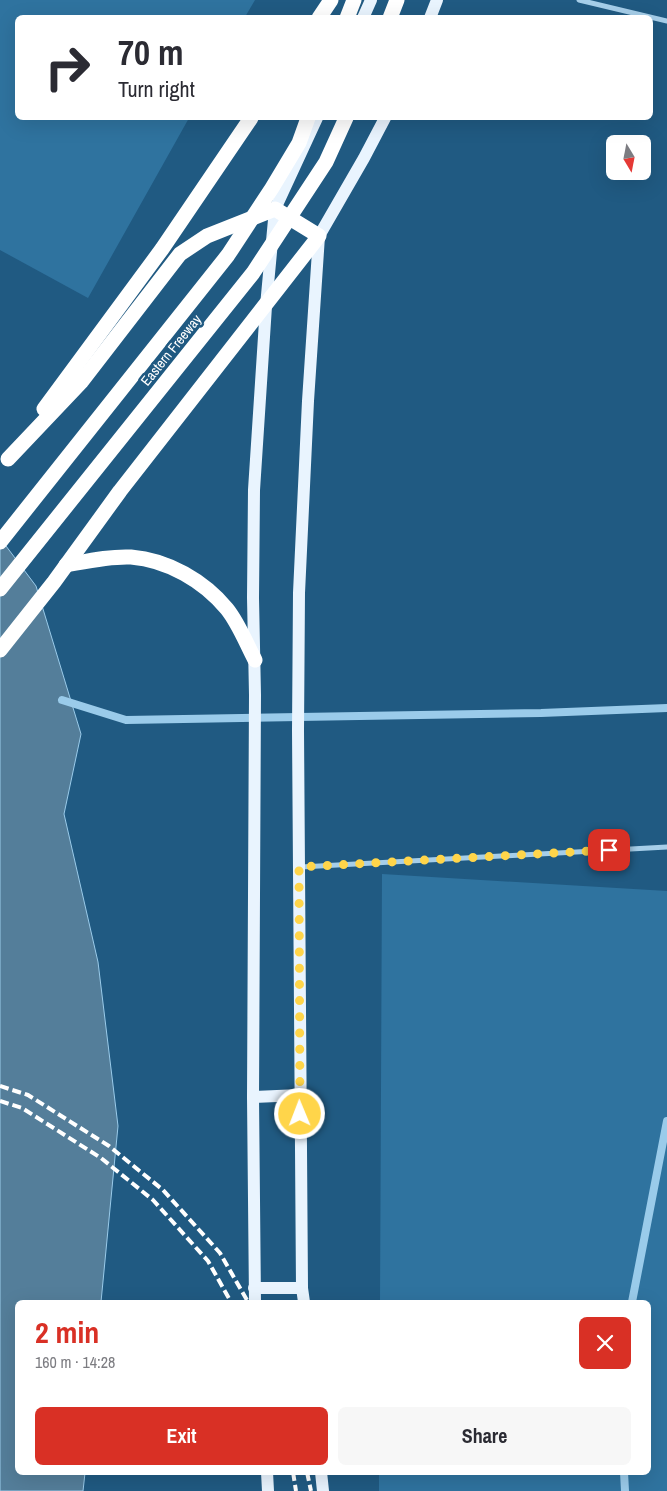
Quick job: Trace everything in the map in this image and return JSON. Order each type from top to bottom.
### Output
[{"type":"highway","points":[[321,15],[331,0]]},
{"type":"highway","points":[[348,15],[354,0]]},
{"type":"highway","points":[[391,15],[397,0]]},
{"type":"highway","points":[[4,464],[162,249],[250,120]]},
{"type":"highway","name":"Eastern Freeway","points":[[0,542],[228,255],[299,143],[307,120]]},
{"type":"highway","name":"Eastern Freeway","points":[[0,589],[253,273],[326,162],[345,120]]},
{"type":"highway","points":[[0,650],[54,582],[120,491],[319,236],[275,209],[207,236],[180,254],[82,381],[4,464]]},
{"type":"highway","points":[[66,565],[130,557],[149,560],[181,572],[205,587],[228,611],[254,660]]},
{"type":"main road","points":[[364,15],[371,0]]},
{"type":"main road","points":[[431,15],[438,0]]},
{"type":"main road","points":[[255,1300],[253,1097],[254,490],[266,306],[275,209],[316,120]]},
{"type":"main road","points":[[304,1300],[300,1095],[298,730],[303,489],[319,236],[384,120]]},
{"type":"main road","points":[[253,1097],[300,1095]]},
{"type":"main road","points":[[254,1288],[302,1288]]},
{"type":"main road","points":[[267,1475],[268,1491]]},
{"type":"main road","points":[[321,1475],[323,1491]]},
{"type":"street","points":[[578,0],[639,15]]},
{"type":"street","points":[[653,19],[667,22]]},
{"type":"street","points":[[299,867],[667,847]]},
{"type":"shaded area","points":[[0,0],[255,0],[246,15],[15,15],[15,120],[188,120],[88,298],[0,250]]},
{"type":"shaded area","points":[[0,538],[36,586],[81,734],[64,814],[98,962],[118,1126],[101,1300],[15,1300],[15,1475],[85,1475],[83,1491],[0,1491]]},
{"type":"shaded area","points":[[382,874],[667,891],[667,1491],[379,1491],[379,1475],[651,1475],[651,1300],[380,1300]]},
{"type":"waterway","points":[[62,700],[126,720],[541,713],[667,708]]},
{"type":"waterway","points":[[632,1300],[667,1121]]},
{"type":"waterway","points":[[624,1475],[625,1491]]},
{"type":"railway","points":[[0,1086],[28,1095],[109,1146],[163,1190],[220,1253],[247,1300]]},
{"type":"railway","points":[[0,1101],[22,1108],[101,1158],[153,1200],[208,1261],[230,1300]]},
{"type":"railway","points":[[293,1475],[296,1491]]},
{"type":"railway","points":[[308,1475],[311,1491]]},
{"type":"route","points":[[300,1114],[299,867],[609,850]]}]
